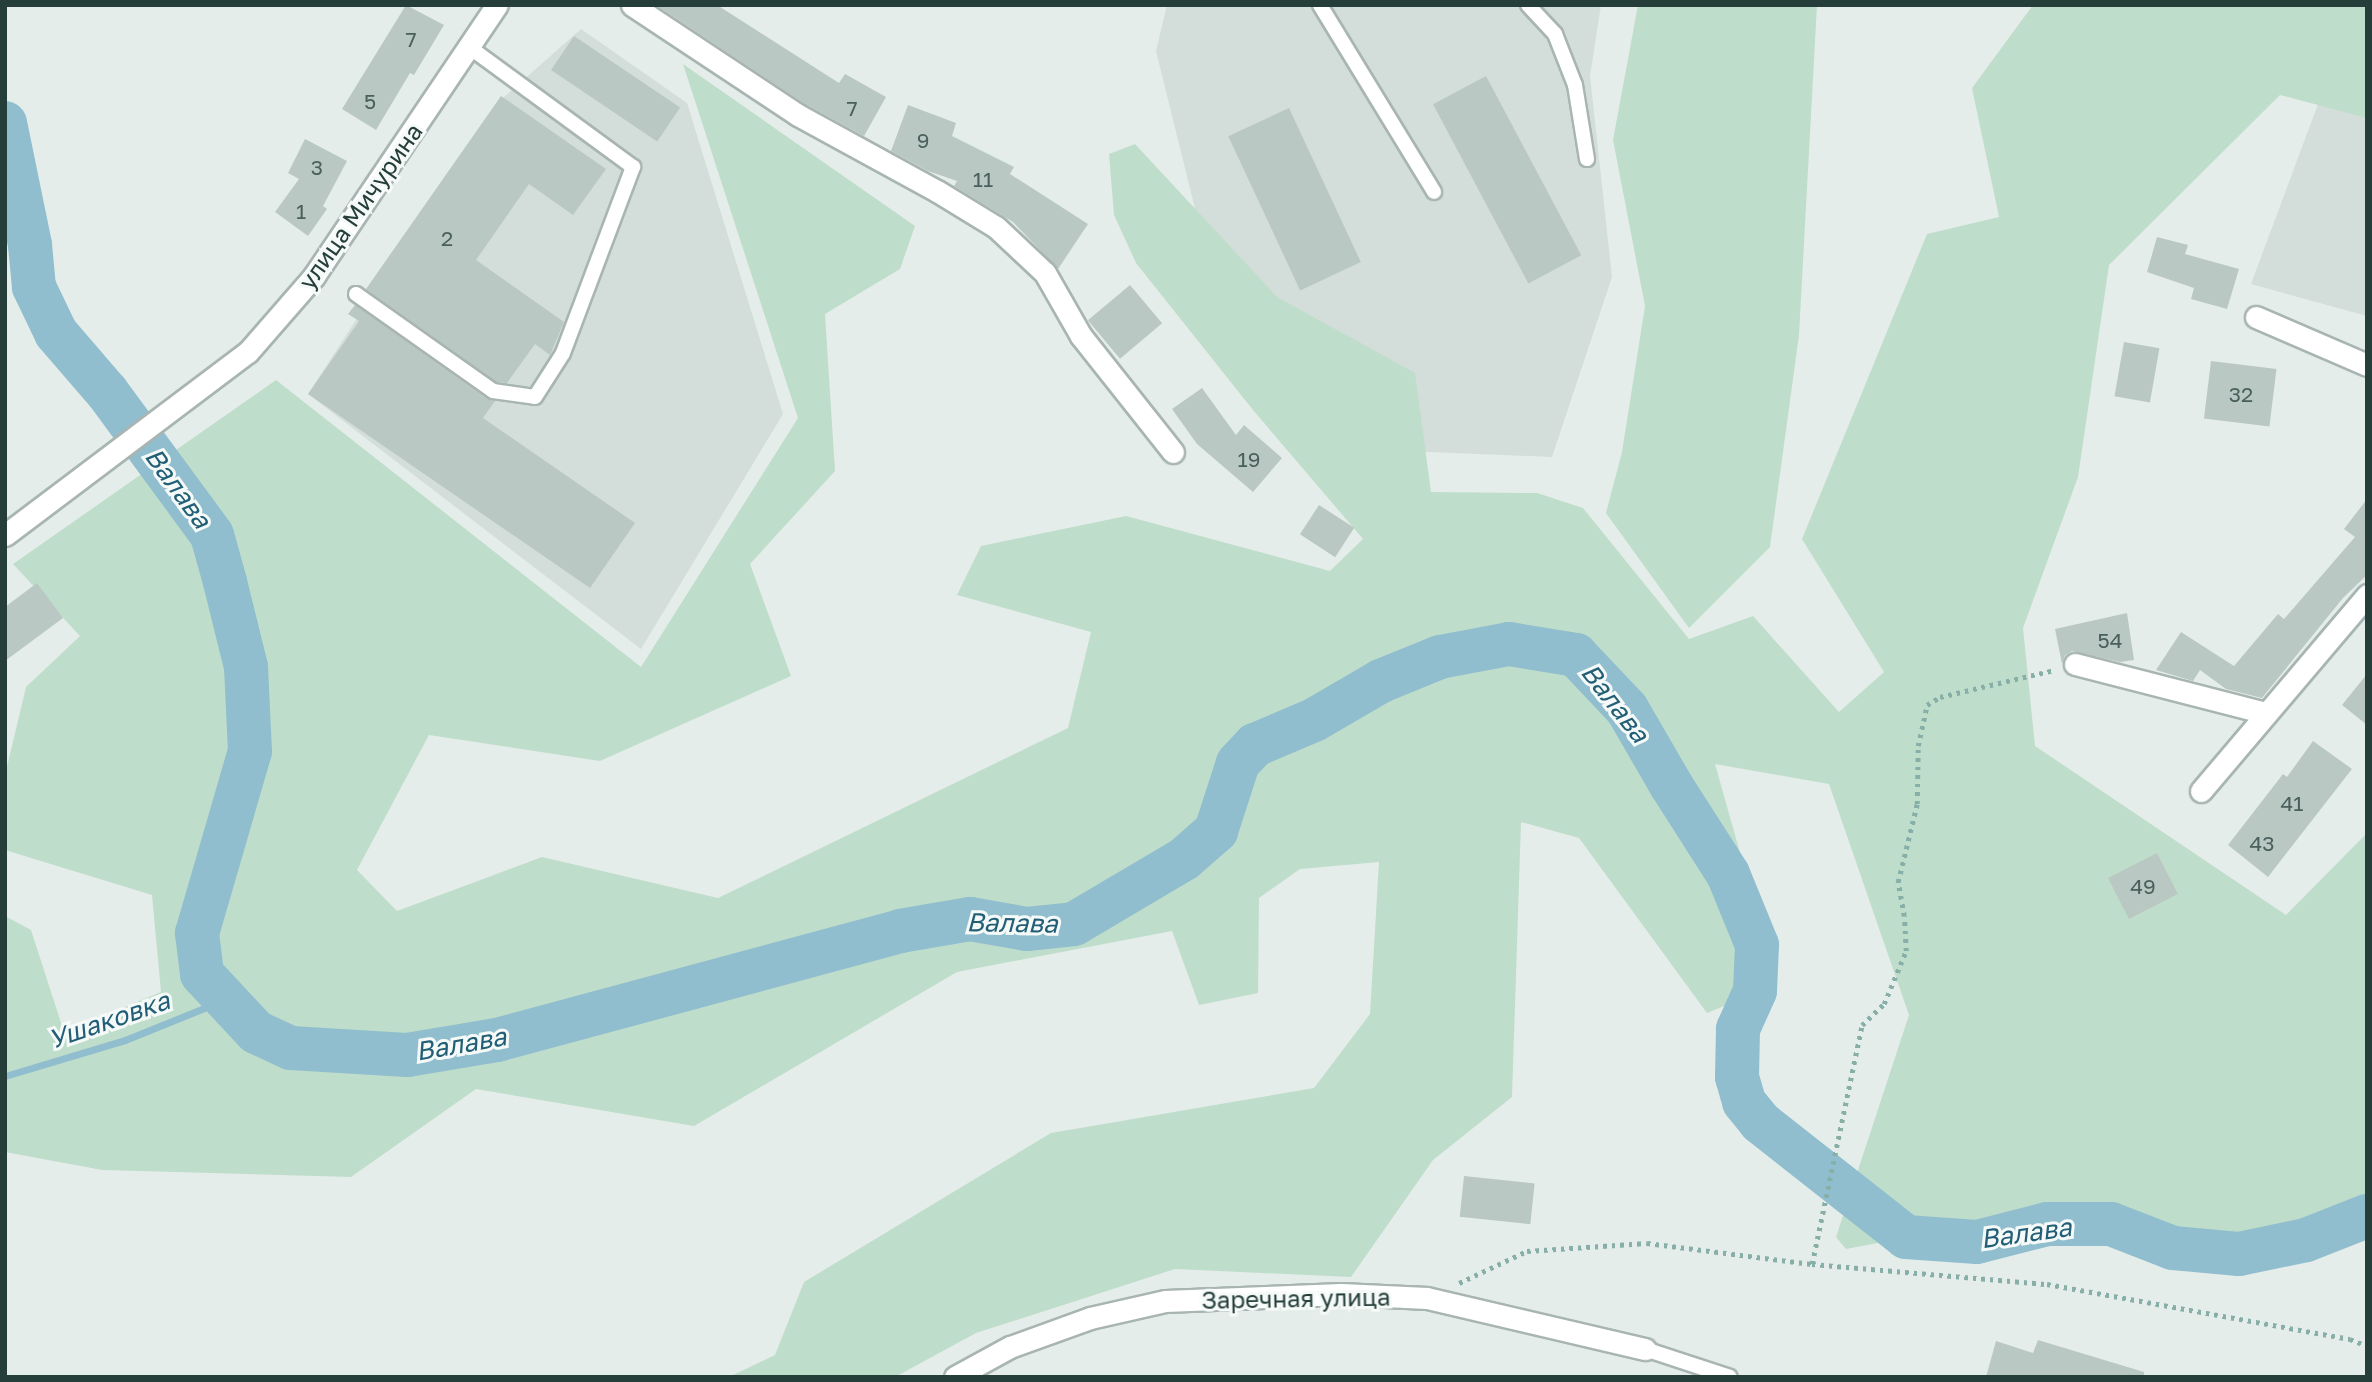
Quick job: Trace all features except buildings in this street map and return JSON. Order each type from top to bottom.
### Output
[{"type":"street","name":"улица Мичурина","points":[[5,535],[202,389],[247,352],[314,276],[497,5]]},
{"type":"street","points":[[632,5],[798,115],[937,191],[996,227],[1045,273],[1081,336],[1173,452]]},
{"type":"street","points":[[2256,317],[2367,365]]},
{"type":"street","points":[[2201,791],[2367,595]]},
{"type":"street","points":[[2075,664],[2266,713]]},
{"type":"street","name":"Заречная улица","points":[[955,1377],[1010,1347],[1090,1318],[1165,1301],[1341,1294],[1427,1298],[1646,1349]]},
{"type":"lane","points":[[1320,5],[1434,192]]},
{"type":"lane","points":[[1528,5],[1555,34],[1575,85],[1587,159]]},
{"type":"lane","points":[[356,294],[493,391],[535,397],[563,353],[633,167],[469,47]]},
{"type":"lane","points":[[1646,1349],[1730,1377]]},
{"type":"path","points":[[1812,1264],[1862,1025],[1884,1004],[1906,951],[1905,916],[1898,882],[1917,804],[1918,746],[1927,705],[1940,697],[2012,683],[2075,664]]},
{"type":"path","points":[[1427,1298],[1527,1251],[1647,1243],[1812,1264],[2047,1284],[2350,1339],[2367,1346]]},
{"type":"shaded area","points":[[1167,5],[1601,5],[1590,76],[1612,277],[1552,457],[1336,448],[1202,237],[1156,51]]},
{"type":"shaded area","points":[[2355,5],[2367,5],[2367,316],[2251,284]]},
{"type":"shaded area","points":[[581,29],[687,103],[783,414],[641,649],[308,394],[496,104]]},
{"type":"green space","points":[[1638,5],[1817,5],[1799,335],[1770,547],[1689,628],[1606,513],[1622,452],[1645,306],[1613,140]]},
{"type":"green space","points":[[2033,5],[2367,5],[2367,118],[2280,95],[2109,265],[2078,477],[2023,628],[2035,746],[2286,915],[2367,833],[2367,1194],[2297,1232],[2199,1239],[2093,1202],[1846,1249],[1836,1237],[1909,1015],[1829,784],[1715,764],[1777,984],[1707,1013],[1579,838],[1521,822],[1512,1097],[1433,1160],[1351,1277],[1175,1269],[976,1333],[895,1377],[729,1377],[775,1355],[804,1282],[1051,1133],[1314,1088],[1370,1014],[1379,862],[1300,869],[1259,898],[1258,993],[1199,1005],[1172,931],[957,972],[694,1126],[476,1089],[351,1177],[102,1170],[5,1152],[5,916],[31,930],[64,1032],[161,992],[152,895],[5,850],[5,775],[26,687],[80,636],[13,564],[276,380],[641,667],[798,418],[683,64],[915,226],[900,269],[825,314],[835,471],[750,564],[791,676],[600,761],[429,735],[357,870],[397,911],[542,857],[718,898],[1068,728],[1091,632],[957,595],[981,546],[1126,516],[1330,571],[1363,539],[1253,410],[1136,263],[1114,215],[1109,154],[1135,144],[1277,297],[1415,373],[1431,492],[1537,493],[1583,508],[1689,639],[1753,616],[1839,712],[1884,672],[1802,539],[1927,234],[1999,217],[1972,88]]},
{"type":"waterway","name":"Валава","points":[[5,123],[30,245],[34,287],[56,333],[107,392],[212,535],[225,582],[246,667],[250,751],[197,933],[202,974],[256,1032],[291,1048],[407,1055],[497,1040],[900,931],[970,919],[1027,929],[1074,924],[1184,859],[1216,831],[1238,763],[1255,745],[1314,720],[1381,681],[1440,657],[1509,644],[1576,655],[1627,709],[1671,785],[1728,874],[1757,945],[1755,991],[1738,1029],[1737,1077],[1744,1102],[1760,1122],[1906,1237],[1977,1242],[2047,1224],[2111,1224],[2173,1248],[2239,1254],[2306,1240],[2367,1216]]},
{"type":"waterway","name":"Ушаковка","points":[[5,1076],[125,1040],[224,1000]]}]
